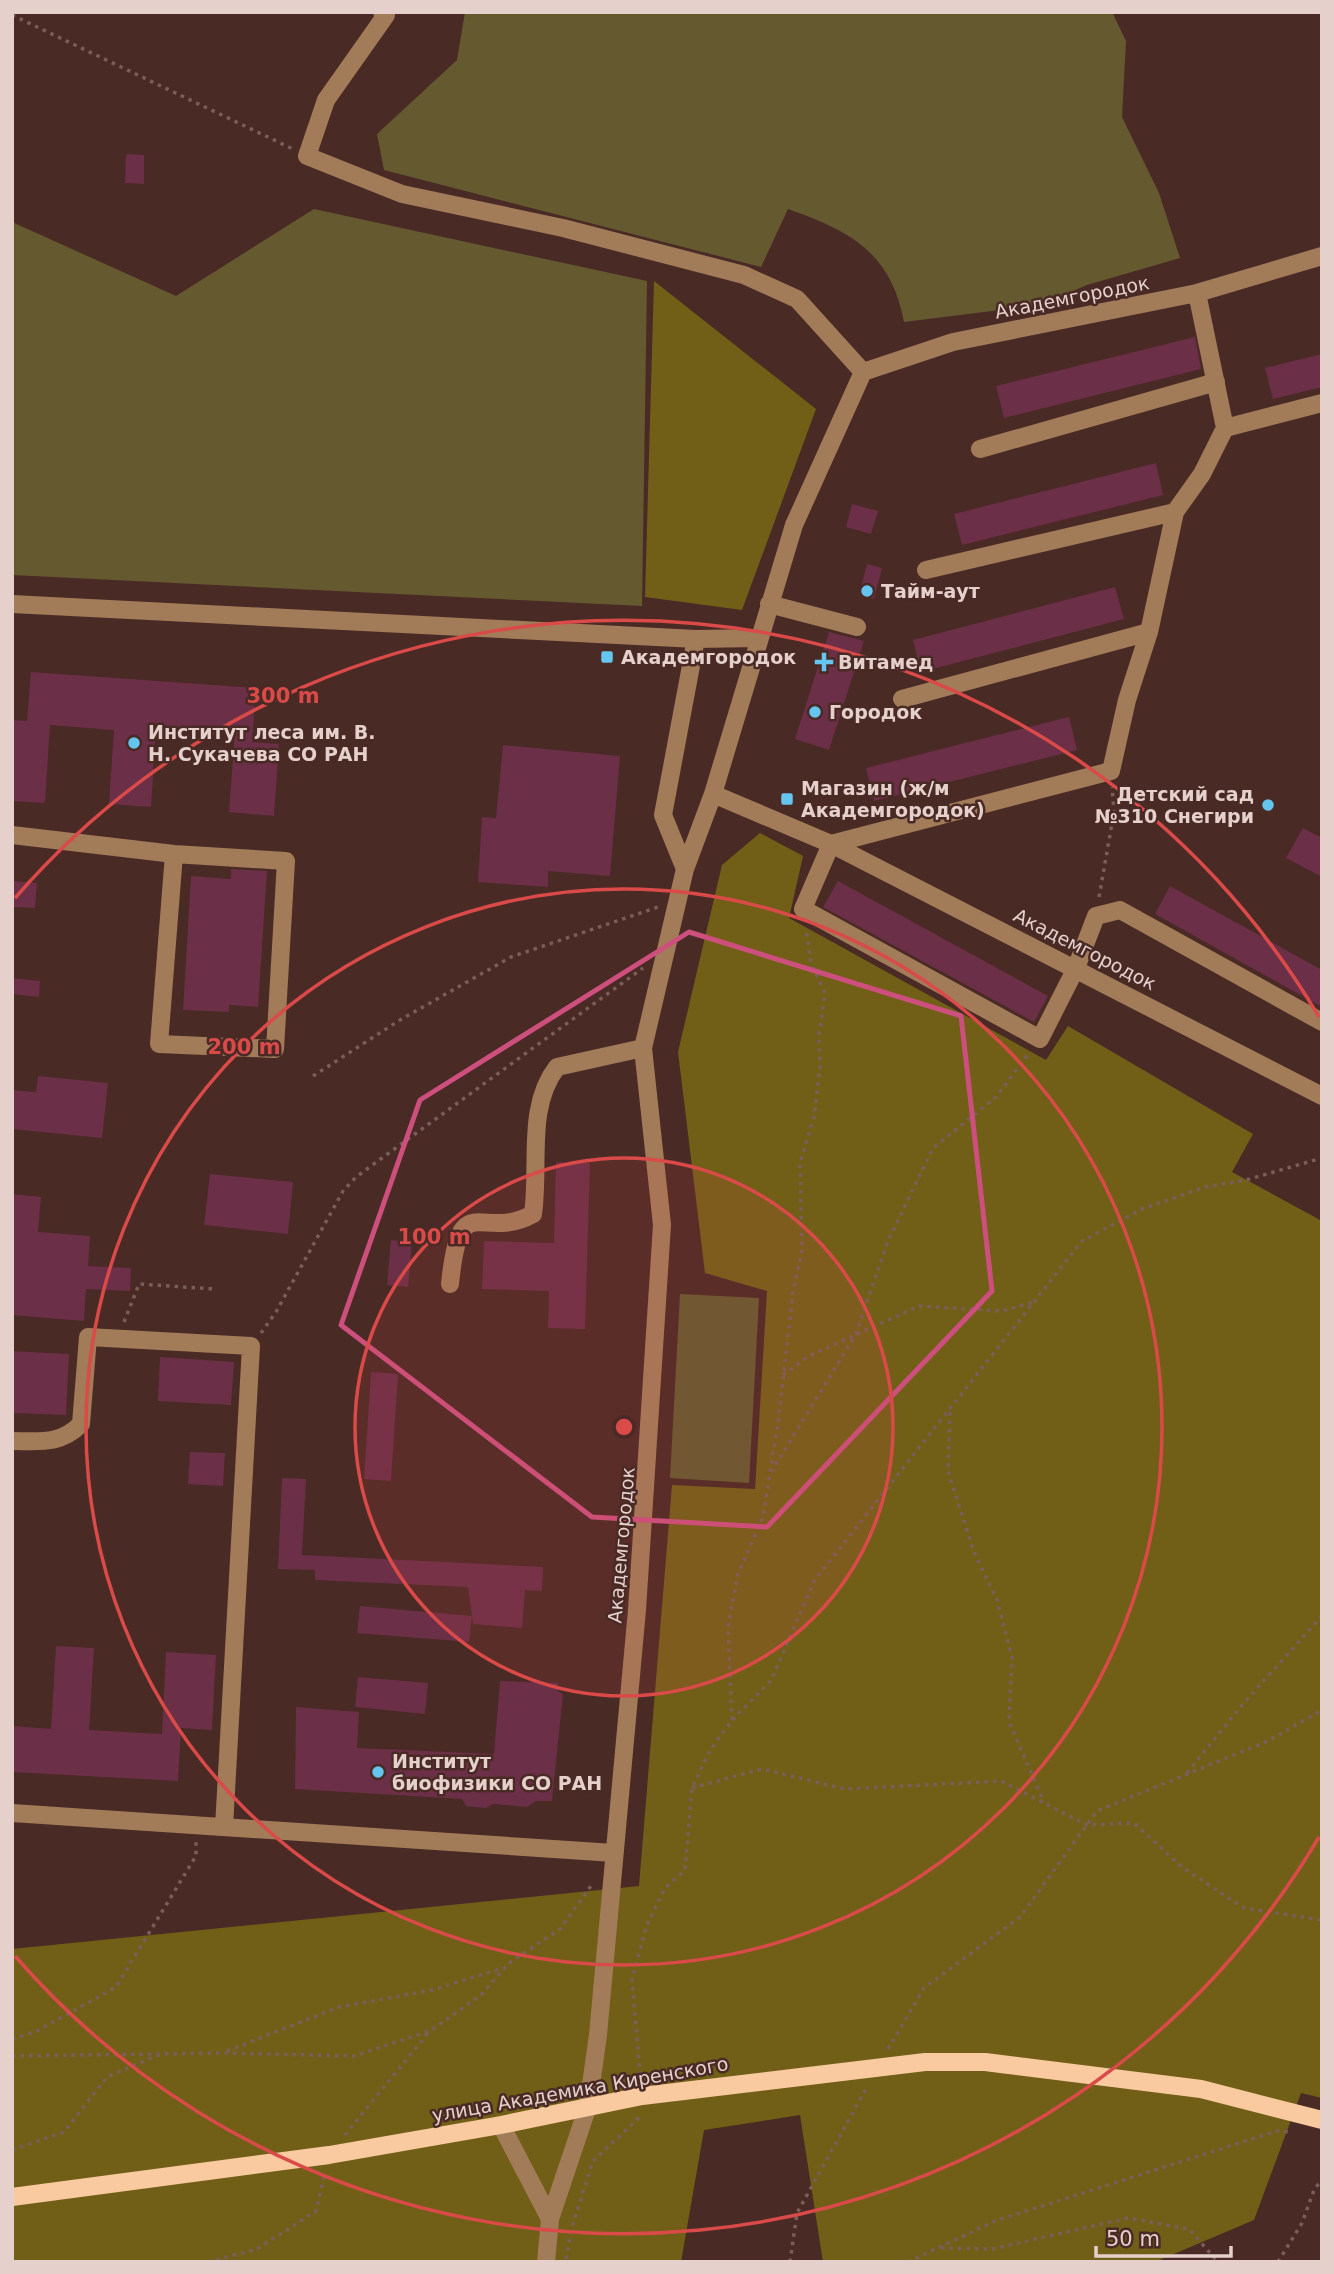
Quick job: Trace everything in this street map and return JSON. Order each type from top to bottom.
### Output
[{"type":"main road","name":"улица Академика Киренского","points":[[12,2197],[328,2155],[501,2125],[588,2106],[725,2084],[925,2062],[985,2062],[1201,2089],[1322,2120]]},
{"type":"street","points":[[382,12],[386,15],[326,100],[307,156],[402,194],[563,228],[744,275],[797,299],[863,372]]},
{"type":"street","name":"Академгородок","points":[[546,2262],[550,2219],[588,2106],[598,2035],[649,1469],[662,1225],[643,1048],[685,869],[713,794],[794,525],[863,372],[953,342],[1197,293],[1322,256]]},
{"type":"street","points":[[1197,293],[1226,428],[1202,474],[1175,512],[1149,632],[1127,700],[1111,771],[831,844],[803,909],[1040,1039],[1076,968],[1096,916],[1120,910],[1322,1022]]},
{"type":"street","points":[[979,449],[1216,382]]},
{"type":"street","points":[[1226,428],[1322,403]]},
{"type":"street","points":[[926,570],[1175,512]]},
{"type":"street","points":[[12,604],[696,639],[759,638]]},
{"type":"street","points":[[769,604],[858,627]]},
{"type":"street","points":[[902,699],[1149,632]]},
{"type":"street","points":[[685,869],[663,815],[696,639]]},
{"type":"street","name":"Академгородок","points":[[713,794],[831,844],[1322,1096]]},
{"type":"street","points":[[12,835],[174,854],[286,861],[275,1049],[159,1044],[174,854]]},
{"type":"street","points":[[450,1284],[454,1247],[463,1227],[473,1222],[522,1220],[533,1214],[539,1100],[557,1067],[643,1048]]},
{"type":"street","points":[[12,1441],[47,1441],[69,1437],[81,1424],[88,1337],[251,1346],[224,1827]]},
{"type":"street","points":[[12,1813],[614,1853]]},
{"type":"street","points":[[501,2125],[550,2219]]},
{"type":"path","points":[[12,15],[307,156]]},
{"type":"path","points":[[1096,916],[1114,812],[1111,771]]},
{"type":"path","points":[[313,1076],[400,1020],[511,957],[677,900]]},
{"type":"path","points":[[732,1720],[728,1627],[738,1574],[763,1517],[770,1474],[793,1292],[802,1251],[800,1163],[814,1117],[825,993],[811,963],[803,909]]},
{"type":"path","points":[[251,1346],[276,1312],[343,1191],[356,1177],[665,952]]},
{"type":"path","points":[[770,1474],[855,1336],[888,1241],[933,1148],[996,1097],[1040,1039]]},
{"type":"path","points":[[640,2074],[632,1980],[646,1927],[666,1888],[685,1870],[692,1788],[710,1750],[732,1720],[771,1682],[814,1581],[908,1458],[950,1411],[1082,1241],[1142,1209],[1205,1187],[1246,1180],[1322,1158]]},
{"type":"path","points":[[124,1324],[139,1284],[214,1289]]},
{"type":"path","points":[[783,1375],[809,1356],[919,1306],[1001,1311],[1036,1302]]},
{"type":"path","points":[[950,1411],[948,1471],[974,1552],[997,1600],[1012,1657],[1009,1722],[1045,1804]]},
{"type":"path","points":[[1186,1775],[1242,1704],[1322,1616]]},
{"type":"path","points":[[790,2262],[797,2213],[924,1988],[1020,1917],[1097,1811],[1268,1741],[1322,1710]]},
{"type":"path","points":[[692,1788],[762,1769],[845,1789],[1001,1781],[1087,1825],[1135,1823],[1183,1868],[1244,1908],[1322,1920]]},
{"type":"path","points":[[12,2039],[37,2031],[116,1987],[196,1856],[196,1835]]},
{"type":"path","points":[[208,2262],[257,2249],[316,2211],[328,2155],[430,2031],[481,1995],[505,1967],[560,1929],[595,1880]]},
{"type":"path","points":[[222,2053],[339,2007],[432,1990],[505,1967]]},
{"type":"path","points":[[12,2056],[222,2053],[354,2056],[430,2031]]},
{"type":"path","points":[[12,2150],[64,2132],[107,2077],[163,2054]]},
{"type":"path","points":[[565,2262],[571,2230],[593,2161],[642,2115]]},
{"type":"path","points":[[908,2262],[995,2221],[1277,2130],[1299,2132]]},
{"type":"path","points":[[1278,2262],[1302,2223],[1314,2190],[1322,2179]]},
{"type":"path","points":[[938,2248],[992,2249],[1128,2218],[1189,2229],[1217,2262]]},
{"type":"highlighted area","points":[[689,932],[961,1016],[992,1291],[767,1527],[592,1517],[341,1325],[420,1100]]},
{"type":"shaded area","points":[[465,12],[1112,12],[1126,41],[1122,117],[1159,193],[1180,258],[1087,285],[1041,305],[904,322],[889,278],[865,248],[831,226],[788,209],[761,267],[384,170],[377,134],[457,60]]},
{"type":"shaded area","points":[[314,209],[647,281],[642,606],[12,575],[12,222],[176,296]]},
{"type":"shaded area","points":[[654,281],[816,409],[742,610],[645,597]]},
{"type":"shaded area","points":[[760,833],[803,856],[789,918],[1046,1060],[1068,1026],[1253,1134],[1232,1172],[1322,1221],[1322,2098],[1301,2093],[1254,2220],[1155,2262],[823,2262],[800,2115],[704,2130],[681,2262],[12,2262],[12,1949],[639,1886],[672,1485],[755,1489],[767,1291],[705,1273],[678,1052],[722,865]]},
{"type":"shaded area","points":[[680,1294],[759,1298],[749,1483],[670,1478]]},
{"type":"building","points":[[126,154],[144,155],[144,184],[125,183]]},
{"type":"building","points":[[1195,337],[1201,369],[1004,418],[996,386]]},
{"type":"building","points":[[1322,354],[1322,387],[1273,399],[1265,368]]},
{"type":"building","points":[[1156,463],[1163,495],[962,545],[954,514]]},
{"type":"building","points":[[852,504],[878,511],[871,534],[846,527]]},
{"type":"building","points":[[867,564],[882,568],[874,599],[859,595]]},
{"type":"building","points":[[1115,587],[1124,619],[921,672],[913,640]]},
{"type":"building","points":[[829,632],[864,641],[829,750],[795,739]]},
{"type":"building","name":"Институт леса им. В. Н. Сукачева СО РАН","points":[[31,672],[256,688],[252,742],[279,744],[274,816],[229,812],[235,731],[156,726],[151,807],[109,804],[114,730],[50,725],[45,803],[12,801],[12,720],[27,721]]},
{"type":"building","points":[[1069,717],[1077,750],[874,801],[866,768]]},
{"type":"building","points":[[503,745],[620,756],[610,876],[548,871],[548,887],[478,882],[482,817],[496,818]]},
{"type":"building","points":[[1303,828],[1322,838],[1322,877],[1286,858]]},
{"type":"building","points":[[231,869],[267,871],[258,1007],[229,1005],[229,1012],[183,1010],[191,876],[231,879]]},
{"type":"building","points":[[12,881],[37,883],[35,908],[12,907]]},
{"type":"building","points":[[838,881],[1048,996],[1034,1022],[823,907]]},
{"type":"building","points":[[1170,886],[1322,970],[1322,1007],[1155,914]]},
{"type":"building","points":[[12,978],[40,981],[39,997],[12,994]]},
{"type":"building","points":[[38,1076],[108,1083],[102,1138],[12,1129],[12,1090],[36,1092]]},
{"type":"building","points":[[556,1162],[590,1163],[585,1329],[548,1328],[549,1291],[482,1289],[484,1241],[554,1243]]},
{"type":"building","points":[[210,1174],[293,1182],[288,1234],[204,1225]]},
{"type":"building","points":[[12,1194],[41,1197],[38,1232],[90,1236],[88,1266],[131,1268],[130,1291],[86,1289],[84,1321],[12,1315]]},
{"type":"building","points":[[391,1240],[412,1242],[408,1287],[387,1285]]},
{"type":"building","points":[[12,1351],[69,1354],[66,1415],[12,1413]]},
{"type":"building","points":[[160,1357],[234,1362],[231,1405],[158,1401]]},
{"type":"building","points":[[371,1372],[398,1374],[391,1481],[364,1479]]},
{"type":"building","points":[[190,1452],[225,1453],[223,1486],[188,1484]]},
{"type":"building","points":[[282,1478],[306,1479],[302,1555],[543,1567],[542,1591],[525,1590],[522,1628],[473,1624],[468,1587],[315,1580],[315,1570],[278,1569]]},
{"type":"building","points":[[360,1606],[472,1616],[469,1642],[357,1633]]},
{"type":"building","points":[[56,1646],[94,1648],[89,1730],[162,1734],[166,1652],[216,1655],[212,1730],[181,1728],[178,1781],[12,1772],[12,1726],[51,1729]]},
{"type":"building","points":[[358,1677],[428,1683],[425,1714],[355,1707]]},
{"type":"building","points":[[500,1681],[558,1683],[558,1691],[563,1694],[552,1801],[536,1801],[527,1807],[493,1804],[486,1808],[466,1806],[462,1799],[295,1789],[296,1707],[359,1712],[357,1748],[494,1754]]},
{"type":"place","name":"Тайм-аут","points":[[867,591]]},
{"type":"place","name":"Академгородок","points":[[607,657]]},
{"type":"place","name":"Витамед","points":[[824,662]]},
{"type":"place","name":"Городок","points":[[815,712]]},
{"type":"place","name":"Институт леса им. В. Н. Сукачева СО РАН","points":[[134,743]]},
{"type":"place","name":"Магазин (ж/м Академгородок)","points":[[787,799]]},
{"type":"place","name":"Детский сад №310 Снегири","points":[[1268,805]]},
{"type":"place","name":"Институт биофизики СО РАН","points":[[378,1772]]}]
